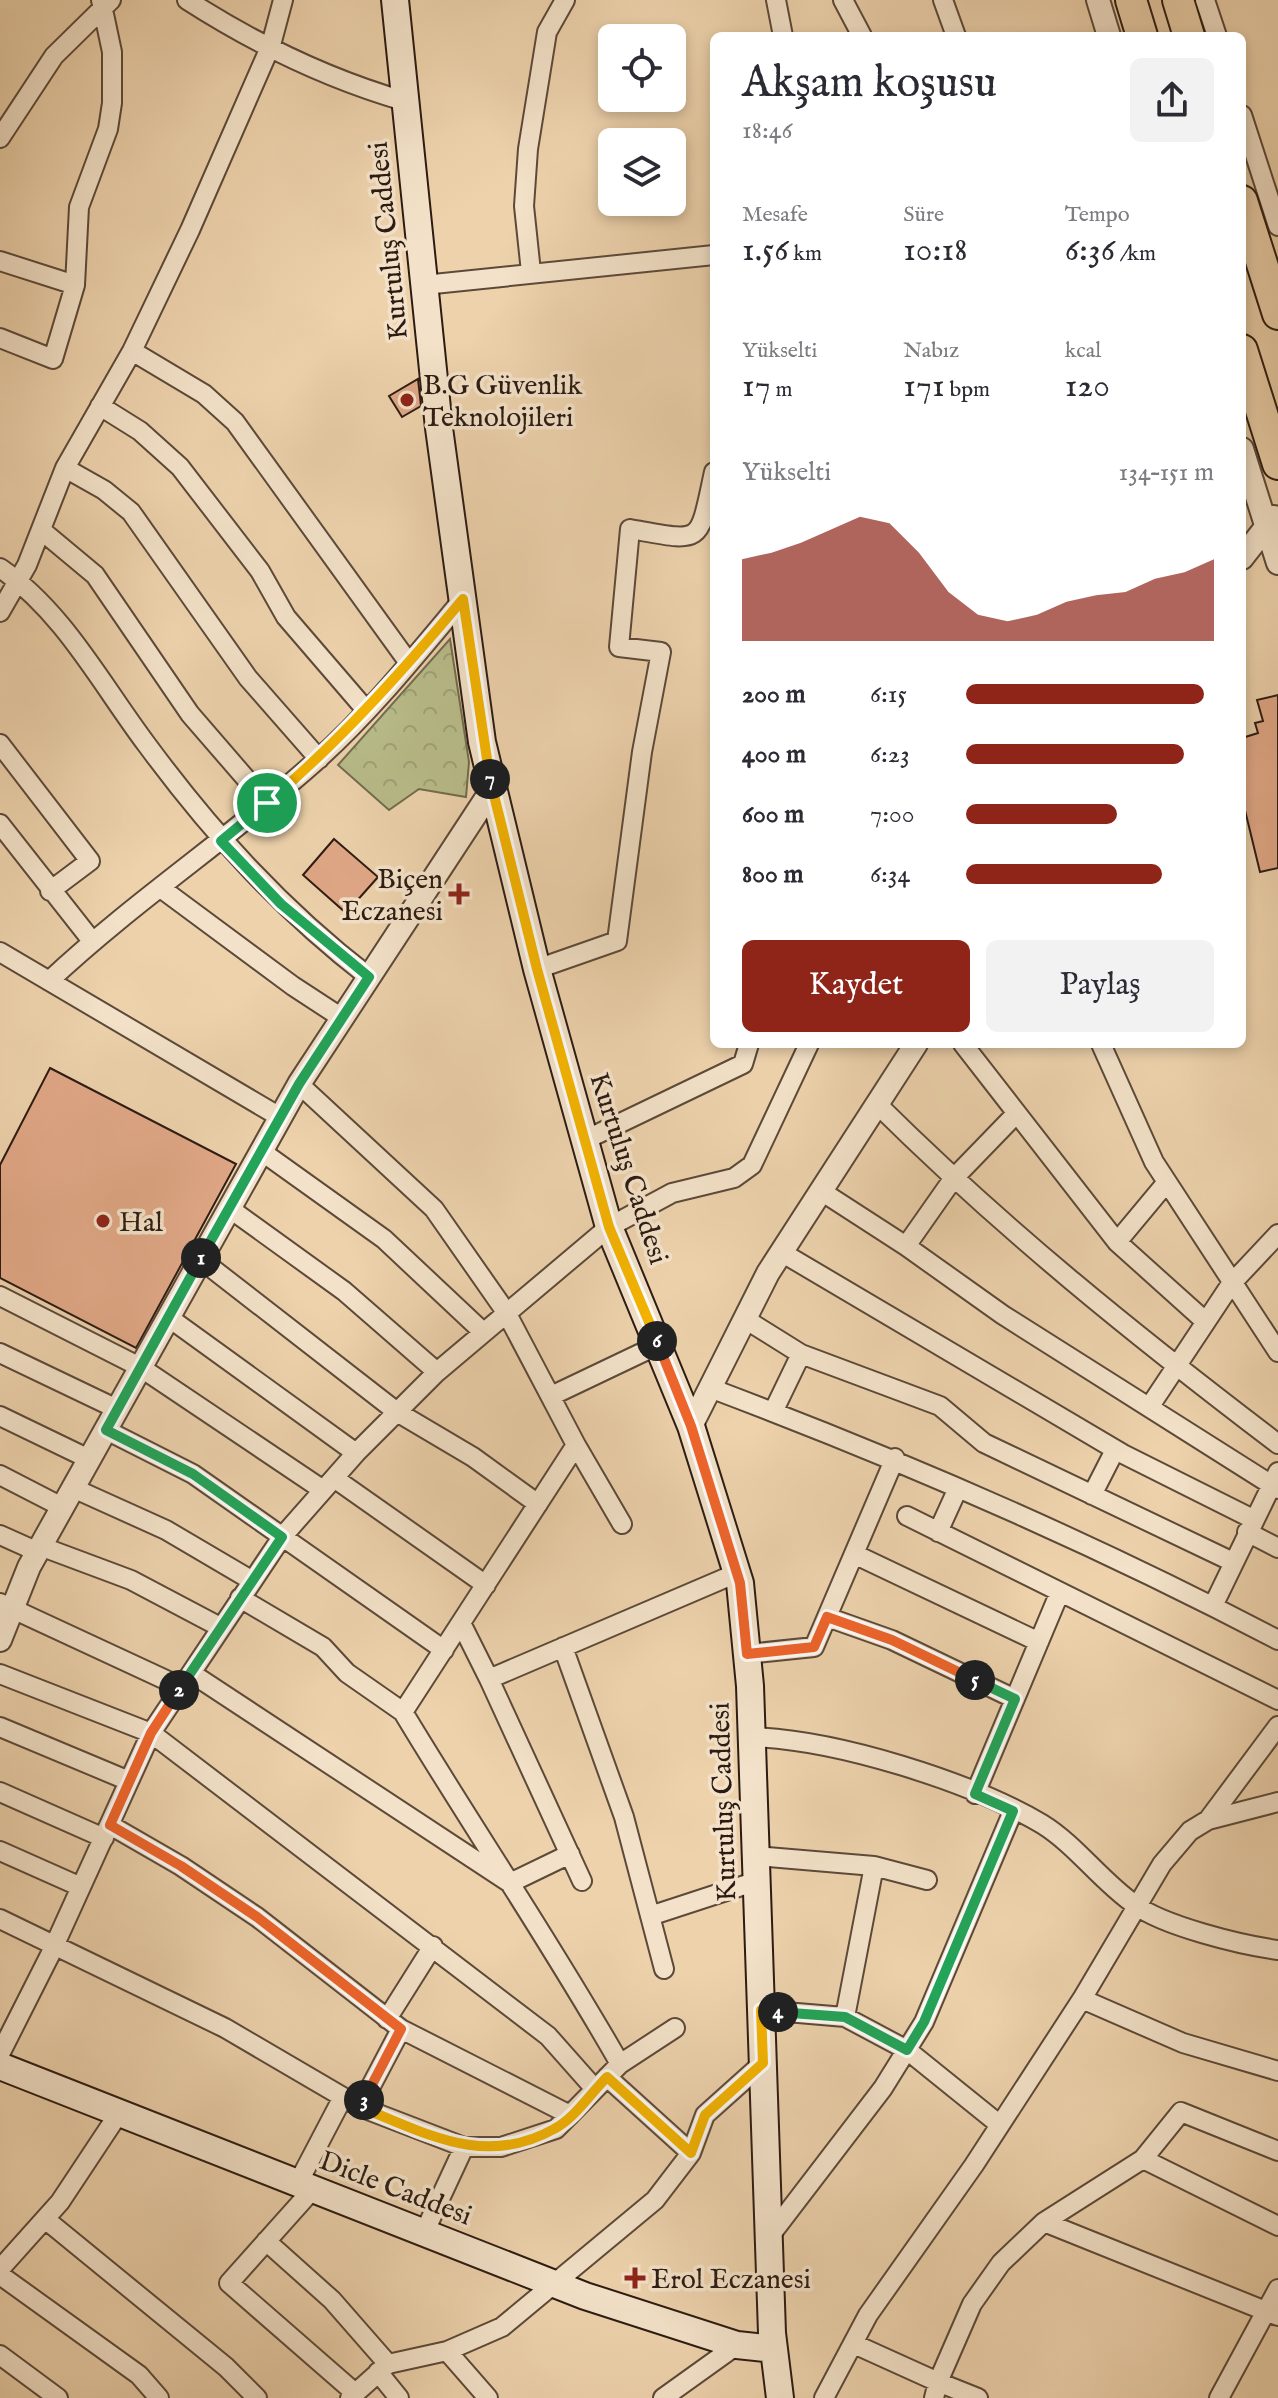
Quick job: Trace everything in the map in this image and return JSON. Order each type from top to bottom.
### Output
[{"type":"highway","points":[[1131,0],[1141,32]]},
{"type":"highway","points":[[1178,0],[1188,32]]},
{"type":"highway","points":[[1246,214],[1278,314]]},
{"type":"highway","points":[[1246,363],[1278,464]]},
{"type":"main road","name":"Kurtuluş Caddesi","points":[[395,0],[424,285],[482,742],[537,969],[609,1227],[691,1426],[737,1573],[747,1654],[752,1737],[769,2237],[774,2349],[780,2398]]},
{"type":"main road","name":"Dicle Caddesi","points":[[0,2066],[553,2283],[737,2345],[774,2349]]},
{"type":"street","points":[[187,0],[226,26],[358,88],[404,101]]},
{"type":"street","points":[[0,612],[19,581],[65,468],[132,351],[190,230],[271,45],[283,0]]},
{"type":"street","points":[[531,272],[524,217],[526,163],[547,32],[565,0]]},
{"type":"street","points":[[776,0],[782,32]]},
{"type":"street","points":[[843,0],[860,32]]},
{"type":"street","points":[[943,0],[955,32]]},
{"type":"street","points":[[1098,0],[1108,32]]},
{"type":"street","points":[[1205,0],[1216,32]]},
{"type":"street","points":[[0,138],[54,56],[105,2]]},
{"type":"street","points":[[0,338],[53,359],[75,285],[79,207],[108,129],[112,103],[112,52],[105,2]]},
{"type":"street","points":[[1246,127],[1278,226]]},
{"type":"street","points":[[424,285],[710,255]]},
{"type":"street","points":[[0,261],[75,285]]},
{"type":"street","points":[[132,351],[204,394],[235,422],[409,663]]},
{"type":"street","points":[[100,406],[140,431],[180,467],[260,571],[286,617],[366,710]]},
{"type":"street","points":[[1246,458],[1272,518],[1278,563]]},
{"type":"street","points":[[65,468],[104,490],[131,512],[248,678],[319,759]]},
{"type":"street","points":[[537,969],[617,941],[642,752],[661,652],[619,647],[630,529],[682,539],[695,536],[703,526],[710,492]]},
{"type":"street","points":[[1246,553],[1272,518]]},
{"type":"street","points":[[41,530],[95,575],[190,714],[267,803]]},
{"type":"street","points":[[0,568],[19,581],[63,628],[221,841],[281,904],[369,977]]},
{"type":"street","points":[[49,981],[92,941],[162,889],[319,759],[409,663],[463,599]]},
{"type":"street","points":[[0,744],[90,861],[50,891]]},
{"type":"street","points":[[0,1640],[6,1606],[299,1084],[493,788]]},
{"type":"street","points":[[0,824],[92,941]]},
{"type":"street","points":[[162,889],[342,1018]]},
{"type":"street","points":[[0,952],[280,1117]]},
{"type":"street","points":[[585,1140],[743,1064],[748,1048]]},
{"type":"street","points":[[0,2054],[56,1944],[151,1733],[282,1537],[356,1453],[437,1372],[609,1227],[672,1193],[734,1178],[752,1165],[807,1048]]},
{"type":"street","points":[[691,1426],[781,1252],[913,1048]]},
{"type":"street","points":[[966,1048],[1015,1115],[1117,1242],[1206,1322]]},
{"type":"street","points":[[1103,1048],[1167,1182],[1278,1352]]},
{"type":"street","points":[[299,1084],[434,1209],[506,1312],[576,1445],[622,1524]]},
{"type":"street","points":[[877,1104],[953,1179],[1070,1282],[1278,1444]]},
{"type":"street","points":[[906,1246],[953,1179],[1015,1115]]},
{"type":"street","points":[[261,1151],[384,1239],[483,1332]]},
{"type":"street","points":[[1117,1242],[1167,1182]]},
{"type":"street","points":[[821,1191],[906,1246],[1003,1315],[1276,1482],[1250,1526],[1213,1606]]},
{"type":"street","points":[[229,1208],[344,1291],[437,1372]]},
{"type":"street","points":[[1150,1406],[1231,1284],[1278,1234]]},
{"type":"street","points":[[781,1252],[1115,1450],[1250,1526],[1278,1548]]},
{"type":"street","points":[[200,1259],[397,1412],[473,1457],[538,1504]]},
{"type":"street","points":[[0,1296],[140,1367],[486,1585]]},
{"type":"street","points":[[168,1317],[356,1453]]},
{"type":"street","points":[[745,1319],[801,1354],[940,1406],[984,1443],[1233,1562]]},
{"type":"street","points":[[551,1396],[658,1345]]},
{"type":"street","points":[[0,1353],[117,1409]]},
{"type":"street","points":[[773,1412],[801,1354]]},
{"type":"street","points":[[710,1388],[895,1458],[1213,1606],[1278,1640]]},
{"type":"street","points":[[0,1416],[89,1459]]},
{"type":"street","points":[[106,1430],[193,1474],[444,1650]]},
{"type":"street","points":[[403,1712],[576,1445]]},
{"type":"street","points":[[1092,1495],[1115,1450]]},
{"type":"street","points":[[747,1654],[814,1647],[895,1458]]},
{"type":"street","points":[[0,1475],[166,1530],[251,1580]]},
{"type":"street","points":[[938,1532],[958,1488]]},
{"type":"street","points":[[907,1516],[1278,1700]]},
{"type":"street","points":[[0,1535],[131,1580],[220,1627]]},
{"type":"street","points":[[854,1554],[1039,1642]]},
{"type":"street","points":[[489,1679],[737,1573]]},
{"type":"street","points":[[975,1794],[1059,1594]]},
{"type":"street","points":[[240,1598],[323,1647],[347,1673],[403,1712],[552,1945],[607,2077]]},
{"type":"street","points":[[6,1606],[186,1680],[510,1883]]},
{"type":"street","points":[[827,1617],[892,1640],[1015,1699]]},
{"type":"street","points":[[461,1623],[582,1881]]},
{"type":"street","points":[[563,1647],[624,1817],[664,1969]]},
{"type":"street","points":[[0,1674],[151,1733],[548,2036],[607,2077],[691,2153]]},
{"type":"street","points":[[1208,1820],[1278,1726]]},
{"type":"street","points":[[0,1727],[129,1781]]},
{"type":"street","points":[[752,1737],[795,1738],[939,1779],[1043,1825],[1136,1906],[1192,1930],[1278,1950]]},
{"type":"street","points":[[0,1792],[107,1831],[181,1866],[257,1917],[394,2024],[570,2115]]},
{"type":"street","points":[[824,2398],[868,2315],[1000,2125],[1082,1999],[1162,1864],[1190,1831],[1208,1820],[1278,1802]]},
{"type":"street","points":[[769,2237],[883,2088],[924,2022],[1013,1811]]},
{"type":"street","points":[[0,1851],[81,1887]]},
{"type":"street","points":[[510,1883],[570,1854]]},
{"type":"street","points":[[650,1916],[756,1869],[874,1866],[927,1880]]},
{"type":"street","points":[[845,2017],[874,1866]]},
{"type":"street","points":[[0,1919],[225,2028],[360,2107],[464,2147],[501,2147],[556,2129],[607,2077],[675,2028]]},
{"type":"street","points":[[360,2107],[394,2024],[433,1946]]},
{"type":"street","points":[[1082,1999],[1183,2043],[1278,2071]]},
{"type":"street","points":[[761,2010],[845,2017],[907,2050],[1000,2125]]},
{"type":"street","points":[[343,2097],[305,2186],[266,2241],[229,2283],[352,2395],[383,2368],[447,2351],[502,2327],[655,2200],[691,2153],[705,2115],[763,2063]]},
{"type":"street","points":[[936,2390],[972,2304],[1001,2263],[1044,2222],[1143,2159],[1181,2112],[1278,2151]]},
{"type":"street","points":[[4,2258],[45,2219],[119,2113]]},
{"type":"street","points":[[424,2233],[464,2147]]},
{"type":"street","points":[[1143,2159],[1278,2226]]},
{"type":"street","points":[[45,2219],[226,2367],[257,2398]]},
{"type":"street","points":[[1044,2222],[1272,2314]]},
{"type":"street","points":[[266,2241],[332,2300],[383,2368],[399,2398]]},
{"type":"street","points":[[0,2275],[139,2375],[159,2398]]},
{"type":"street","points":[[1219,2398],[1272,2314],[1278,2289]]},
{"type":"street","points":[[854,2344],[936,2390],[978,2398]]},
{"type":"street","points":[[663,2398],[737,2345]]},
{"type":"street","points":[[447,2351],[488,2398]]},
{"type":"street","points":[[0,2355],[58,2398]]},
{"type":"green space","points":[[450,639],[469,762],[466,797],[419,789],[389,810],[338,765]]},
{"type":"building","name":"B.G Güvenlik Teknolojileri","points":[[418,379],[421,406],[402,417],[389,396]]},
{"type":"building","points":[[1278,695],[1278,868],[1260,872],[1246,814],[1246,737],[1258,733],[1255,723],[1263,721],[1257,700]]},
{"type":"building","points":[[334,839],[378,877],[346,913],[303,875]]},
{"type":"building","name":"Hal","points":[[50,1068],[236,1164],[136,1348],[0,1278],[0,1165]]},
{"type":"place","name":"B.G Güvenlik Teknolojileri","points":[[407,400]]},
{"type":"place","name":"Biçen Eczanesi","points":[[459,894]]},
{"type":"place","name":"Hal","points":[[103,1221]]},
{"type":"place","name":"Erol Eczanesi","points":[[635,2278]]},
{"type":"route","points":[[463,599],[482,742],[537,969],[609,1227],[691,1426],[737,1573],[747,1654],[814,1647],[827,1617],[892,1640],[1015,1699],[975,1794],[1013,1811],[924,2022],[907,2050],[845,2017],[761,2010],[763,2063],[705,2115],[691,2153],[607,2077],[556,2129],[501,2147],[464,2147],[360,2107],[401,2029],[257,1917],[181,1866],[110,1825],[151,1733],[282,1537],[193,1474],[106,1430],[299,1084],[369,977],[281,904],[221,841],[267,803],[319,759],[409,663],[463,599]]}]
